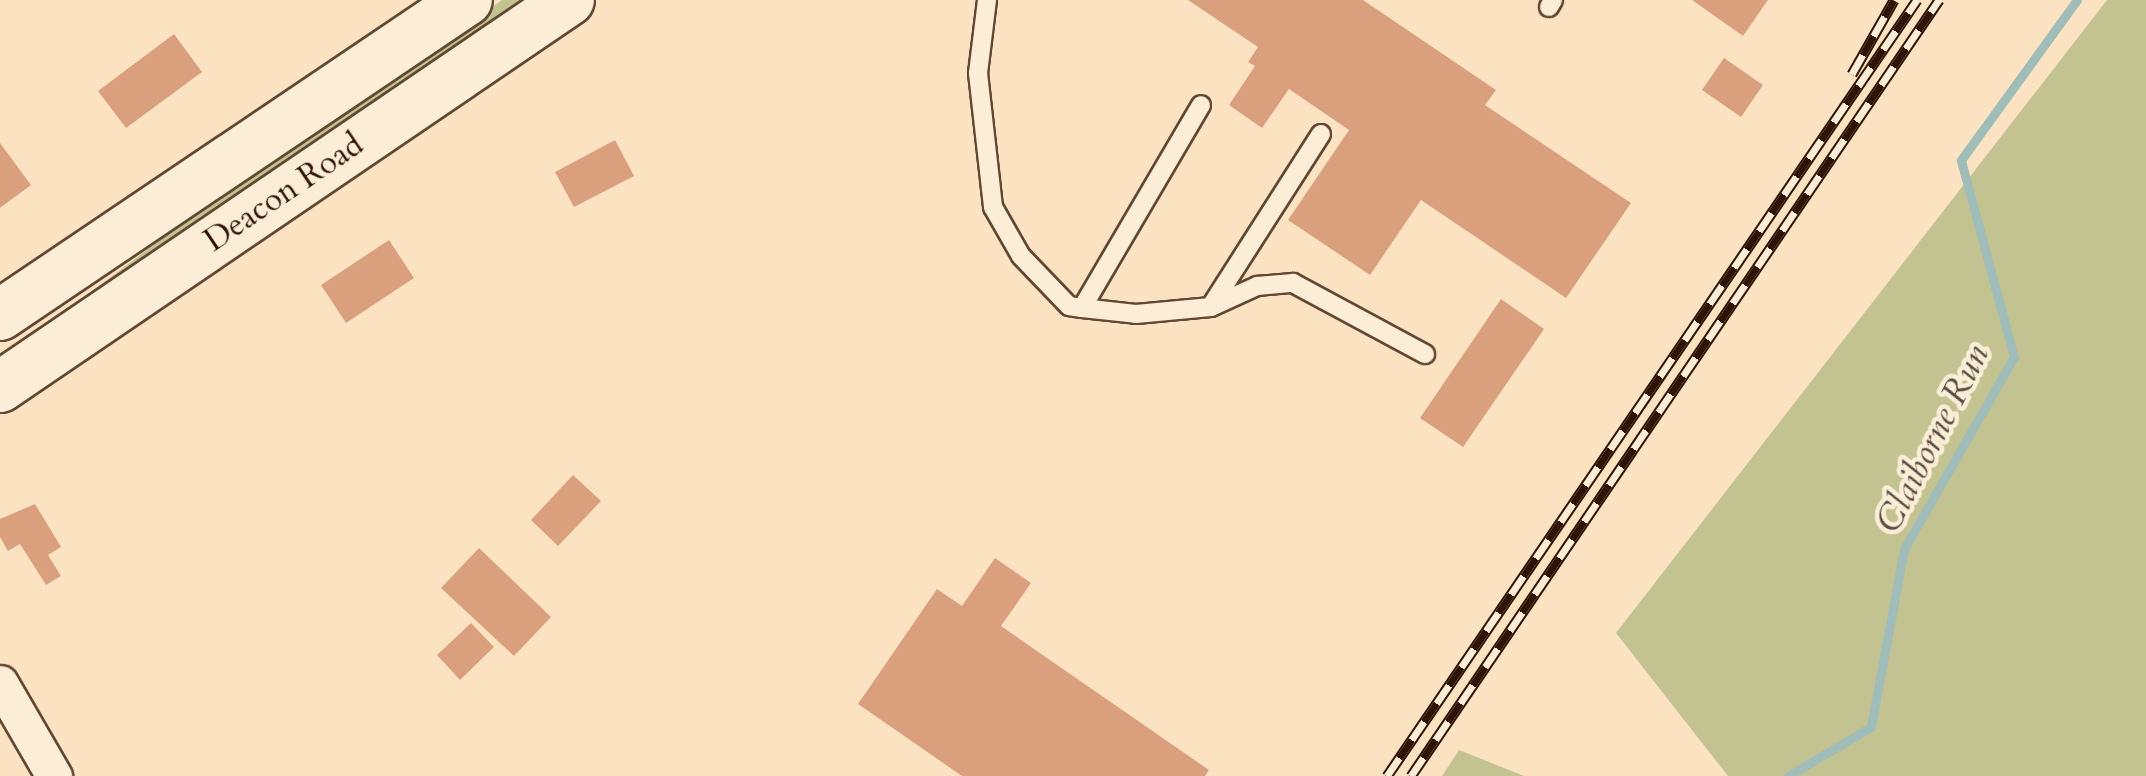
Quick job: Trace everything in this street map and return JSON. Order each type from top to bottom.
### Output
[{"type":"main road","name":"Deacon Road","points":[[0,315],[467,0]]},
{"type":"main road","name":"Deacon Road","points":[[0,387],[569,0]]},
{"type":"street","points":[[0,683],[54,776]]},
{"type":"lane","points":[[987,0],[978,73],[993,206],[1021,256],[1069,306],[1136,314],[1211,307],[1257,286],[1293,283],[1426,354]]},
{"type":"lane","points":[[1082,308],[1201,105]]},
{"type":"lane","points":[[1211,307],[1321,134]]},
{"type":"green space","points":[[502,0],[539,0],[13,351],[209,203]]},
{"type":"green space","points":[[2107,0],[2146,0],[2146,776],[1728,776],[1616,633]]},
{"type":"green space","points":[[1459,750],[1524,776],[1442,776]]},
{"type":"building","points":[[1188,0],[1363,0],[1496,90],[1485,105],[1631,203],[1566,298],[1421,200],[1370,275],[1288,220],[1349,130],[1289,89],[1262,128],[1229,105],[1255,66],[1248,62],[1258,47]]},
{"type":"building","points":[[1692,0],[1768,0],[1743,36]]},
{"type":"building","points":[[174,34],[202,72],[126,128],[98,91]]},
{"type":"building","points":[[1724,58],[1763,85],[1741,117],[1702,90]]},
{"type":"building","points":[[615,140],[634,176],[574,207],[555,172]]},
{"type":"building","points":[[0,143],[31,185],[0,208]]},
{"type":"building","points":[[389,240],[414,278],[346,323],[321,285]]},
{"type":"building","points":[[1501,299],[1544,329],[1463,447],[1420,418]]},
{"type":"building","points":[[573,475],[601,501],[558,546],[531,520]]},
{"type":"building","points":[[35,504],[61,547],[48,555],[61,576],[46,585],[20,544],[8,551],[0,537],[0,519]]},
{"type":"building","points":[[479,548],[551,617],[514,656],[441,588]]},
{"type":"building","points":[[995,558],[1031,583],[1001,626],[1209,770],[1205,776],[962,776],[858,704],[937,589],[962,606]]},
{"type":"building","points":[[471,623],[494,647],[460,680],[437,655]]},
{"type":"waterway","name":"Claiborne Run","points":[[1788,776],[1871,727],[1904,549],[2014,357],[1961,160],[2077,0]]},
{"type":"railway","points":[[1852,74],[1894,0]]},
{"type":"railway","points":[[1387,776],[1917,0]]},
{"type":"railway","points":[[1411,776],[1939,0]]}]
